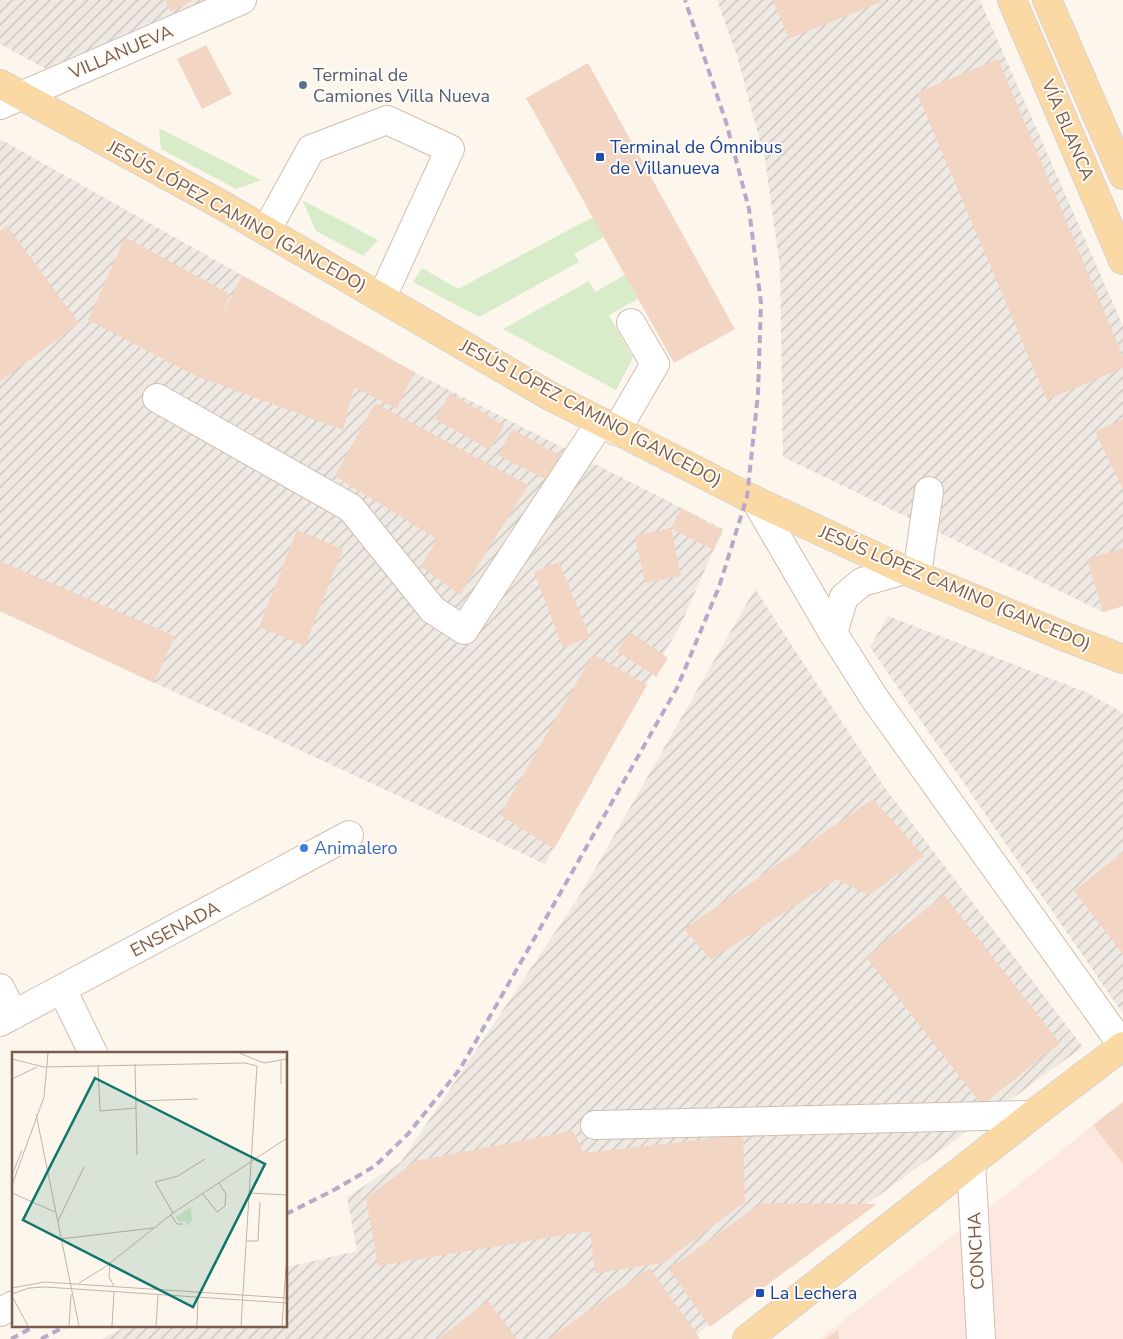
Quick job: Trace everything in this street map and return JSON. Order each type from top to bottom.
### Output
[{"type":"main road","name":"VÍA BLANCA","points":[[1012,0],[1123,260]]},
{"type":"main road","name":"VÍA BLANCA","points":[[1047,0],[1123,175]]},
{"type":"main road","name":"JESÚS LÓPEZ CAMINO (GANCEDO)","points":[[7,95],[266,231],[550,396],[608,427],[756,501],[911,572],[1063,636],[1119,655]]},
{"type":"main road","points":[[747,1339],[1032,1115],[1123,1046]]},
{"type":"street","name":"VILLANUEVA","points":[[7,95],[233,2]]},
{"type":"street","points":[[266,231],[311,149],[387,120],[450,149],[382,297]]},
{"type":"street","points":[[157,398],[351,508],[433,610],[464,630],[655,364],[631,323]]},
{"type":"street","points":[[833,633],[844,596],[862,582],[911,572],[929,491]]},
{"type":"street","points":[[756,501],[833,633],[876,699],[1123,1046]]},
{"type":"street","name":"ENSENADA","points":[[7,1018],[349,835]]},
{"type":"street","points":[[0,988],[7,1018]]},
{"type":"street","points":[[62,989],[92,1052]]},
{"type":"street","points":[[595,1125],[1032,1115]]},
{"type":"street","name":"CONCHA","points":[[971,1164],[981,1339]]},
{"type":"street","points":[[0,1312],[12,1305]]},
{"type":"shaded area","points":[[0,0],[210,0],[59,76],[0,44]]},
{"type":"shaded area","points":[[717,0],[980,0],[1123,326],[1123,606],[1103,612],[783,457],[780,267],[765,160],[737,56]]},
{"type":"shaded area","points":[[0,139],[414,372],[723,529],[681,624],[545,864],[0,611]]},
{"type":"shaded area","points":[[755,589],[885,788],[1083,1047],[771,1274],[691,1339],[101,1339],[127,1326],[288,1326],[288,1267],[357,1251],[347,1197],[401,1162],[580,895]]},
{"type":"shaded area","points":[[888,616],[1088,693],[1123,713],[1123,1014],[870,647]]},
{"type":"shaded area","points":[[1123,1101],[1123,1339],[819,1339],[1036,1171]]},
{"type":"green space","points":[[159,128],[261,180],[236,189],[161,149]]},
{"type":"green space","points":[[302,200],[378,240],[363,256],[316,231]]},
{"type":"green space","points":[[593,217],[604,237],[574,254],[579,262],[479,317],[413,282],[422,268],[458,289]]},
{"type":"green space","points":[[625,275],[638,299],[609,315],[633,358],[616,390],[503,329],[589,281],[595,292]]},
{"type":"building","points":[[165,0],[193,0],[171,12]]},
{"type":"building","points":[[773,0],[880,0],[881,2],[789,39]]},
{"type":"building","points":[[206,45],[232,94],[202,109],[177,59]]},
{"type":"building","points":[[998,59],[1123,356],[1123,368],[1047,400],[917,93]]},
{"type":"building","name":"Terminal de Ómnibus de Villanueva","points":[[588,63],[735,329],[674,363],[526,98]]},
{"type":"building","points":[[7,226],[79,323],[0,382],[0,231]]},
{"type":"building","points":[[125,237],[230,294],[220,319],[242,275],[414,372],[397,409],[354,387],[343,430],[196,376],[88,320]]},
{"type":"building","points":[[450,393],[504,425],[490,450],[435,419]]},
{"type":"building","points":[[375,403],[528,485],[460,595],[421,566],[437,539],[335,476]]},
{"type":"building","points":[[1123,419],[1123,489],[1095,432]]},
{"type":"building","points":[[512,429],[563,457],[549,481],[498,455]]},
{"type":"building","points":[[681,508],[723,531],[713,550],[671,528]]},
{"type":"building","points":[[671,528],[681,576],[645,583],[635,536]]},
{"type":"building","points":[[297,530],[343,549],[305,646],[259,627]]},
{"type":"building","points":[[1123,548],[1123,606],[1103,612],[1087,559]]},
{"type":"building","points":[[0,561],[175,636],[154,683],[0,611]]},
{"type":"building","points":[[559,562],[590,637],[563,648],[534,572]]},
{"type":"building","points":[[630,632],[668,658],[656,677],[617,651]]},
{"type":"building","points":[[593,654],[647,685],[554,849],[500,815]]},
{"type":"building","points":[[873,799],[924,856],[869,895],[836,879],[711,960],[684,929]]},
{"type":"building","points":[[1123,852],[1123,954],[1074,891]]},
{"type":"building","points":[[944,895],[1060,1043],[982,1105],[866,957]]},
{"type":"building","points":[[1123,1102],[1123,1164],[1093,1125]]},
{"type":"building","points":[[573,1131],[584,1153],[743,1135],[745,1202],[663,1263],[595,1273],[590,1231],[378,1266],[366,1198],[415,1161]]},
{"type":"building","points":[[761,1203],[877,1204],[710,1327],[669,1269]]},
{"type":"building","points":[[650,1268],[700,1339],[548,1339]]},
{"type":"building","points":[[488,1301],[517,1339],[438,1339]]},
{"type":"building","points":[[838,1330],[839,1339],[825,1339]]},
{"type":"railway","points":[[288,1213],[334,1190],[375,1166],[408,1134],[460,1069],[677,688],[719,587],[747,497],[758,394],[761,303],[749,209],[726,122],[685,0]]},
{"type":"railway","points":[[11,1339],[35,1326]]},
{"type":"railway","points":[[41,1339],[66,1326]]},
{"type":"place","name":"Terminal de Camiones Villa Nueva","points":[[303,85]]},
{"type":"place","name":"Terminal de Ómnibus de Villanueva","points":[[600,157]]},
{"type":"place","name":"Animalero","points":[[304,848]]},
{"type":"place","name":"La Lechera","points":[[760,1293]]}]
